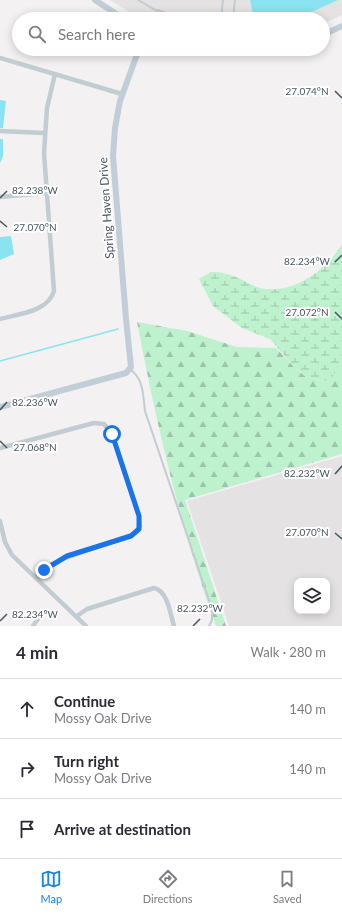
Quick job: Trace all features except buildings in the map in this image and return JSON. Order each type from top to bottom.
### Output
[{"type":"street","points":[[95,0],[113,12]]},
{"type":"street","points":[[330,32],[342,26]]},
{"type":"street","name":"Spring Haven Drive","points":[[130,369],[132,361],[126,319],[113,156],[114,128],[122,94],[136,56]]},
{"type":"street","points":[[0,58],[122,94]]},
{"type":"street","points":[[0,318],[42,307],[52,296],[54,286],[44,165],[44,133],[55,74]]},
{"type":"street","points":[[0,131],[44,133]]},
{"type":"street","points":[[0,197],[46,193]]},
{"type":"street","points":[[0,407],[126,372],[130,369]]},
{"type":"street","points":[[0,448],[94,423],[104,424],[112,434],[139,516],[140,526],[134,534],[62,559],[48,566],[36,578]]},
{"type":"street","points":[[0,521],[1,533],[12,556],[86,626]]},
{"type":"street","points":[[77,616],[89,608],[154,588],[159,589],[164,595],[174,626]]},
{"type":"street","points":[[33,626],[38,619]]},
{"type":"lane","points":[[138,0],[160,12]]},
{"type":"lane","points":[[222,12],[223,0]]},
{"type":"lane","points":[[234,12],[235,0]]},
{"type":"lane","points":[[130,369],[138,375],[142,384],[145,411],[212,609],[212,620],[209,626]]},
{"type":"shaded area","points":[[110,0],[342,0],[342,15],[330,21],[330,12],[130,12]]},
{"type":"shaded area","points":[[342,456],[342,626],[229,626],[187,501]]},
{"type":"green space","points":[[342,245],[342,356],[334,375],[326,381],[306,377],[293,366],[270,339],[242,328],[213,306],[199,279],[211,272],[218,272],[235,277],[260,288],[285,288],[307,279],[317,272],[335,255]]},
{"type":"green space","points":[[137,322],[187,331],[237,347],[276,348],[306,377],[325,381],[334,374],[342,356],[342,454],[185,500],[226,626],[216,626],[180,514],[161,438]]},
{"type":"water","points":[[250,0],[338,0],[311,12],[253,12]]},
{"type":"water","points":[[0,100],[6,101],[3,128],[0,128]]},
{"type":"water","points":[[0,139],[3,139],[3,156],[0,163]]},
{"type":"water","points":[[11,236],[14,254],[0,260],[0,237]]},
{"type":"waterway","points":[[0,361],[118,329]]},
{"type":"route","points":[[44,570],[53,563],[73,554],[131,536],[139,529],[139,516],[112,434]]}]
